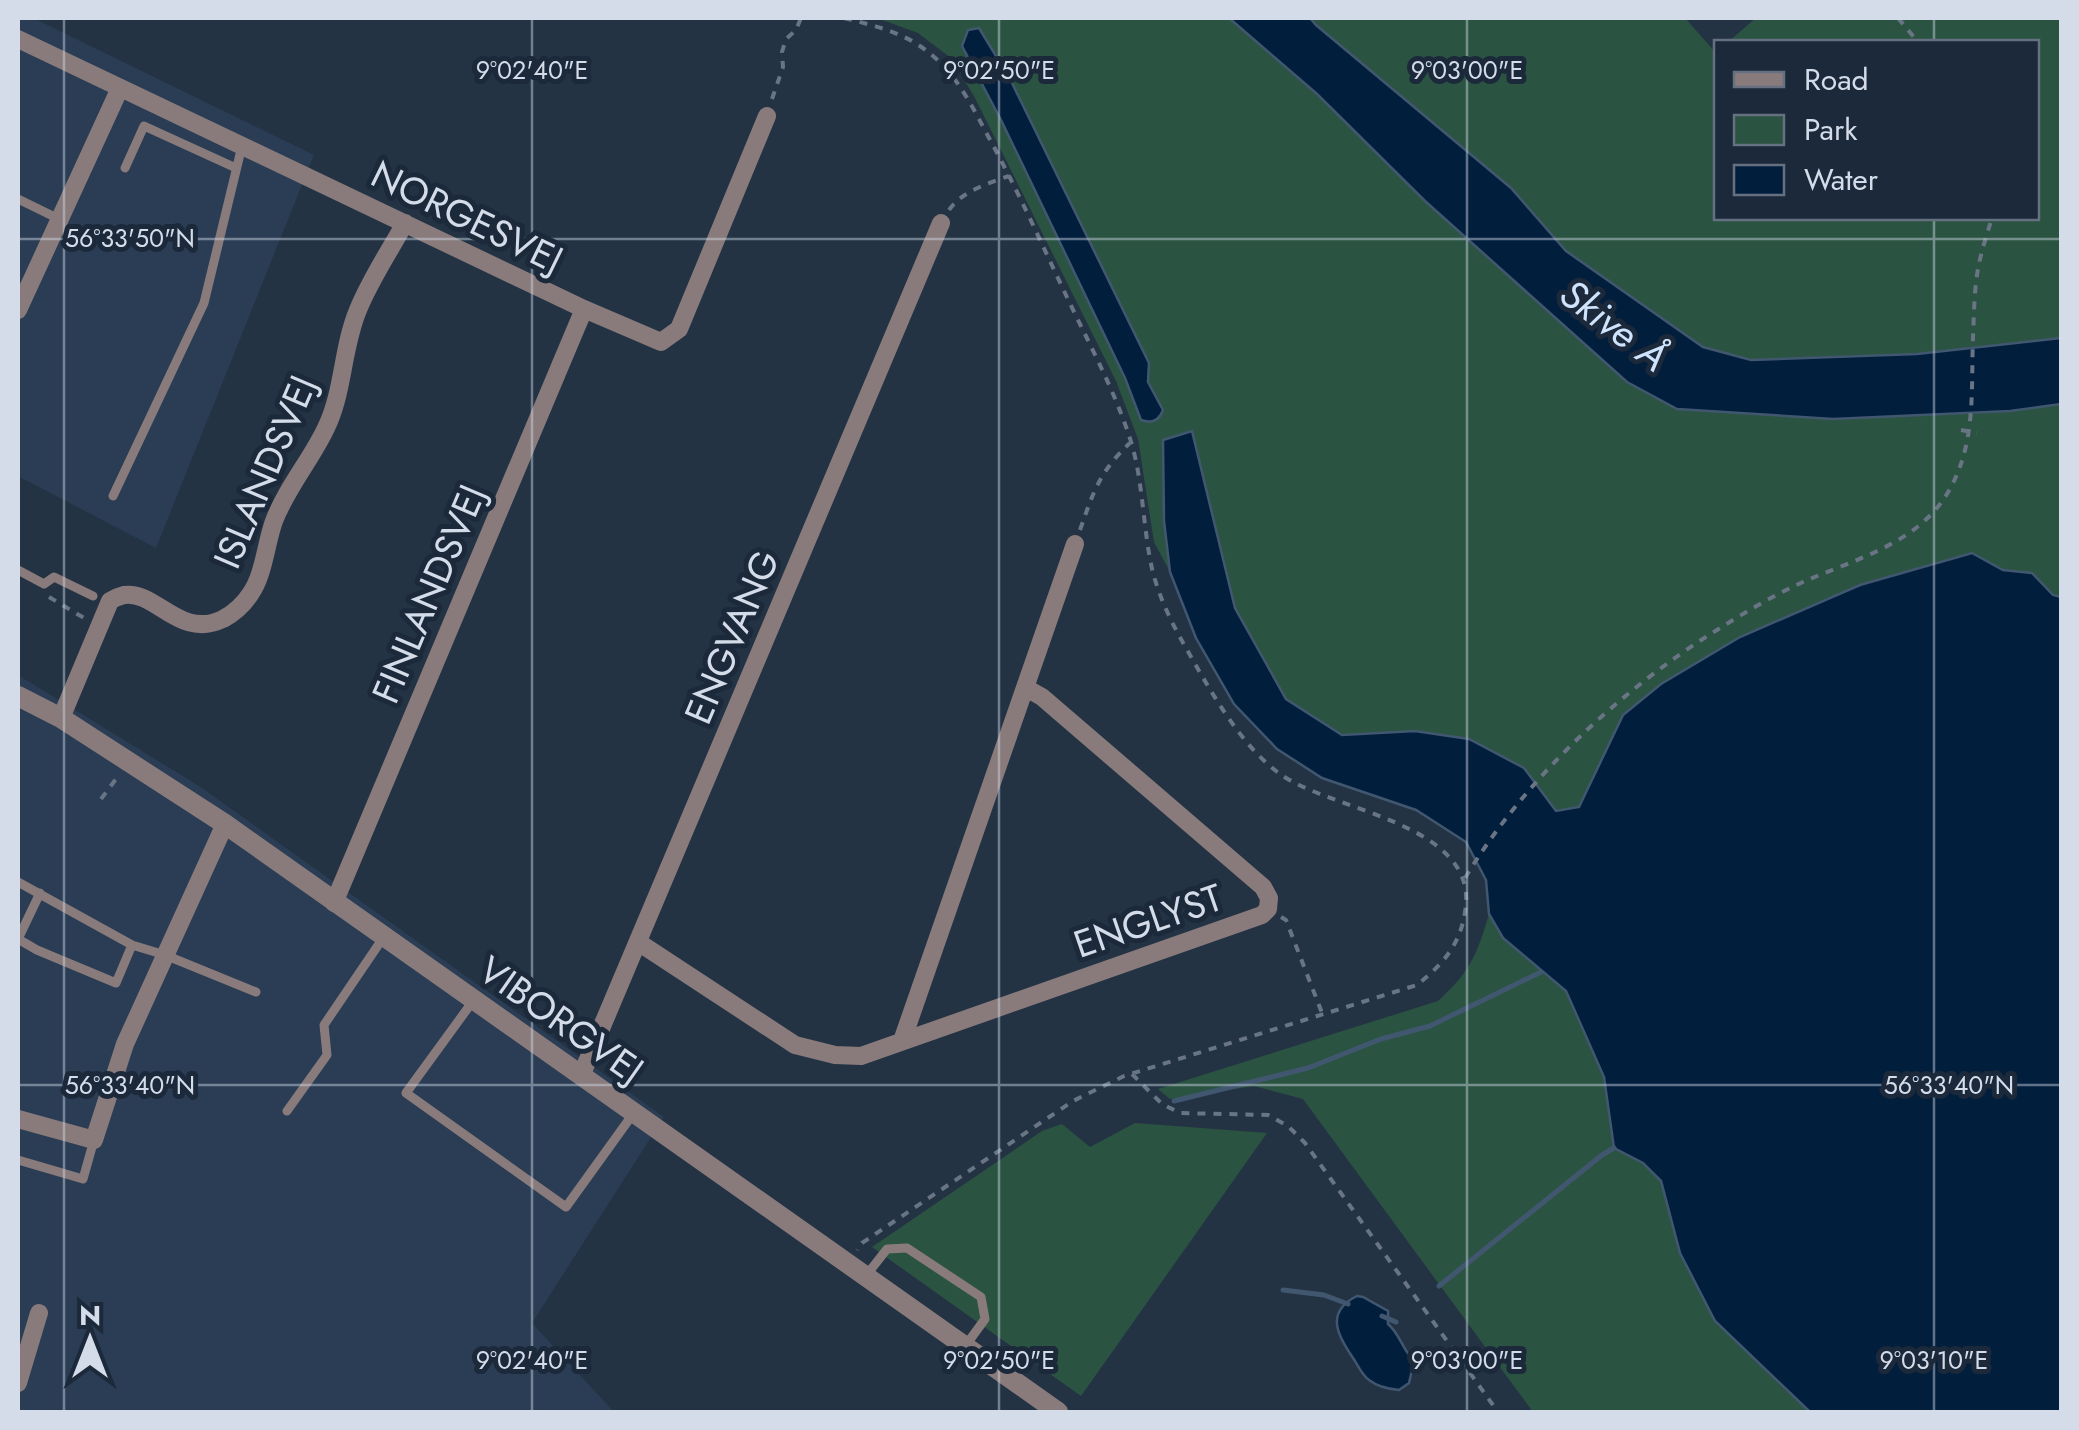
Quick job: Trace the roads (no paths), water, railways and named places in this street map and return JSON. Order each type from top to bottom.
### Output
[{"type":"street","name":"NORGESVEJ","points":[[18,39],[661,342],[679,330],[767,116]]},
{"type":"street","points":[[18,310],[120,88]]},
{"type":"street","name":"ISLANDSVEJ","points":[[60,718],[110,601],[122,595],[137,596],[181,622],[204,623],[230,614],[254,590],[274,521],[295,477],[326,428],[359,308],[405,223]]},
{"type":"street","name":"ENGVANG","points":[[581,1076],[942,223]]},
{"type":"street","name":"FINLANDSVEJ","points":[[334,903],[584,309]]},
{"type":"street","points":[[902,1041],[1075,544]]},
{"type":"street","name":"ENGLYST","points":[[638,942],[796,1045],[836,1056],[861,1056],[1262,915],[1268,909],[1269,898],[1263,888],[1042,697],[1026,688]]},
{"type":"street","name":"VIBORGVEJ","points":[[18,696],[60,718],[224,824],[1058,1412]]},
{"type":"street","points":[[18,1119],[94,1140],[125,1044],[224,824]]},
{"type":"street","points":[[18,1383],[39,1313]]},
{"type":"lane","points":[[125,168],[144,126],[236,168]]},
{"type":"lane","points":[[112,496],[204,302],[242,146]]},
{"type":"lane","points":[[18,199],[59,220]]},
{"type":"lane","points":[[18,570],[44,584],[54,577],[93,596]]},
{"type":"lane","points":[[18,882],[132,945],[256,992]]},
{"type":"lane","points":[[40,893],[18,939],[37,950],[116,983],[132,945]]},
{"type":"lane","points":[[287,1111],[326,1056],[324,1025],[384,938]]},
{"type":"lane","points":[[473,1000],[406,1094],[566,1208],[633,1114]]},
{"type":"lane","points":[[18,1160],[83,1180],[94,1140]]},
{"type":"lane","points":[[866,1277],[887,1249],[908,1248],[981,1297],[985,1319],[965,1347]]},
{"type":"water","name":"Skive Å","points":[[1229,18],[1310,18],[1511,188],[1566,251],[1703,347],[1751,360],[1917,354],[2061,338],[2061,404],[2010,411],[1833,419],[1677,409],[1627,382],[1425,201],[1317,94]]},
{"type":"water","points":[[979,28],[1010,79],[1149,363],[1148,382],[1163,410],[1155,421],[1141,420],[1125,378],[962,46],[968,30]]},
{"type":"water","points":[[1192,431],[1235,608],[1286,699],[1342,735],[1415,731],[1469,739],[1524,768],[1556,811],[1579,807],[1623,715],[1661,684],[1740,637],[1860,585],[1972,553],[2003,570],[2032,573],[2053,595],[2061,597],[2061,1412],[1810,1412],[1715,1321],[1680,1253],[1661,1181],[1643,1163],[1614,1148],[1604,1077],[1566,991],[1503,938],[1489,914],[1486,880],[1466,842],[1416,810],[1322,778],[1277,749],[1234,704],[1196,638],[1170,572],[1164,521],[1163,440]]},
{"type":"water","points":[[1357,1296],[1388,1311],[1388,1324],[1414,1361],[1409,1383],[1399,1390],[1367,1378],[1344,1343],[1337,1318],[1346,1303]]},
{"type":"waterway","points":[[1174,1101],[1308,1068],[1381,1039],[1430,1026],[1541,972]]},
{"type":"waterway","points":[[1439,1286],[1614,1148]]},
{"type":"waterway","points":[[1283,1290],[1324,1295],[1348,1304]]},
{"type":"waterway","points":[[1382,1316],[1396,1322]]}]
